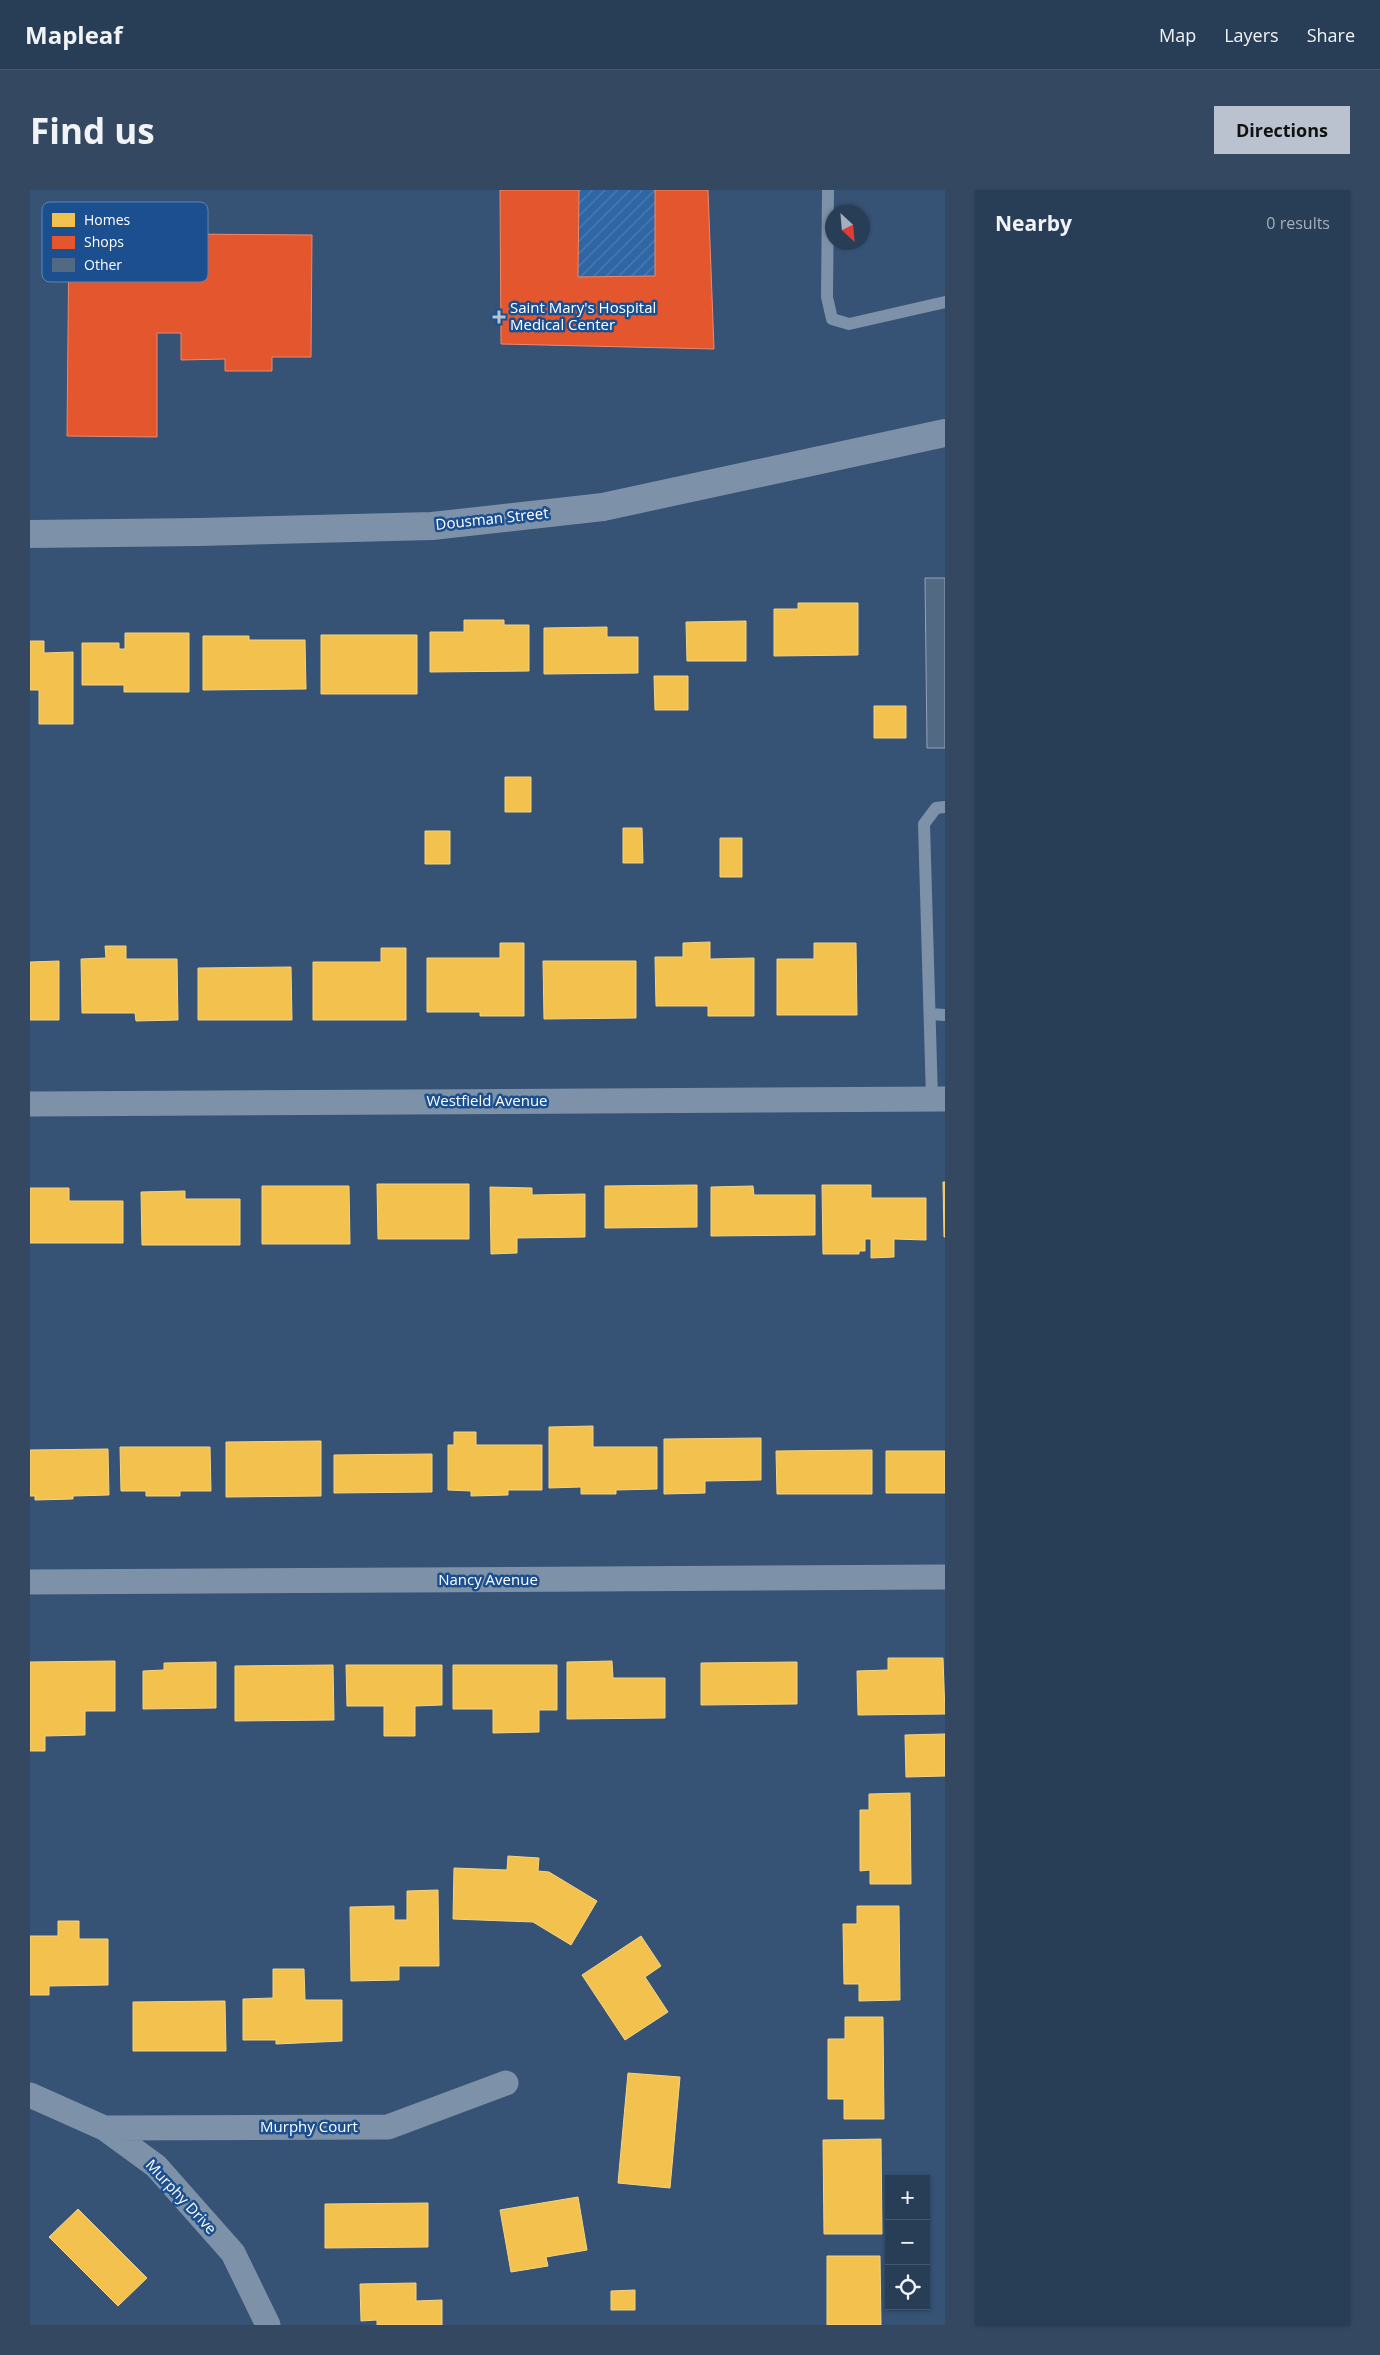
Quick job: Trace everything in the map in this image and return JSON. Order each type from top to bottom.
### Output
[{"type":"street","name":"Dousman Street","points":[[30,534],[199,532],[451,524],[603,507],[945,433]]},
{"type":"street","name":"Westfield Avenue","points":[[30,1104],[939,1099]]},
{"type":"street","name":"Nancy Avenue","points":[[30,1582],[945,1577]]},
{"type":"street","name":"Murphy Court","points":[[104,2128],[388,2127],[506,2083]]},
{"type":"street","name":"Murphy Drive","points":[[30,2095],[104,2128],[156,2166],[233,2253],[268,2325]]},
{"type":"lane","points":[[828,190],[827,297],[832,319],[849,324],[945,302]]},
{"type":"lane","points":[[939,1099],[930,1014],[924,824],[936,808],[945,807]]},
{"type":"lane","points":[[930,1014],[945,1014]]},
{"type":"shaded area","points":[[579,190],[655,190],[655,276],[578,277]]},
{"type":"building: Homes","points":[[798,603],[858,603],[858,655],[774,656],[774,609],[798,609]]},
{"type":"building: Homes","points":[[464,620],[504,620],[504,625],[529,625],[529,671],[430,672],[430,632],[464,632]]},
{"type":"building: Homes","points":[[746,621],[746,661],[687,661],[686,622]]},
{"type":"building: Homes","points":[[607,627],[607,637],[638,637],[638,673],[544,674],[544,628]]},
{"type":"building: Homes","points":[[125,633],[189,633],[189,692],[124,692],[124,685],[82,685],[82,643],[119,643],[119,649],[125,649]]},
{"type":"building: Homes","points":[[321,635],[417,635],[417,694],[321,694]]},
{"type":"building: Homes","points":[[203,636],[249,636],[249,640],[305,640],[306,689],[203,690]]},
{"type":"building: Homes","points":[[30,641],[44,641],[44,653],[73,652],[73,724],[39,724],[39,690],[30,690]]},
{"type":"building: Homes","points":[[654,676],[688,676],[688,710],[655,710]]},
{"type":"building: Homes","points":[[874,706],[906,706],[906,738],[874,738]]},
{"type":"building: Homes","points":[[505,777],[531,777],[531,812],[505,812]]},
{"type":"building: Homes","points":[[623,828],[642,828],[643,863],[623,863]]},
{"type":"building: Homes","points":[[425,831],[450,831],[450,864],[425,864]]},
{"type":"building: Homes","points":[[720,838],[742,838],[742,877],[720,877]]},
{"type":"building: Homes","points":[[710,942],[710,959],[754,958],[754,1016],[708,1016],[708,1006],[656,1006],[655,957],[683,957],[683,943]]},
{"type":"building: Homes","points":[[500,943],[524,943],[524,1016],[480,1016],[480,1012],[427,1012],[427,958],[500,958]]},
{"type":"building: Homes","points":[[814,943],[856,943],[857,1015],[777,1015],[777,959],[814,959]]},
{"type":"building: Homes","points":[[105,946],[126,946],[126,959],[177,959],[178,1020],[136,1021],[135,1013],[82,1013],[81,959],[106,958]]},
{"type":"building: Homes","points":[[381,948],[406,948],[406,1020],[313,1020],[313,962],[381,962]]},
{"type":"building: Homes","points":[[59,961],[59,1020],[30,1020],[30,962]]},
{"type":"building: Homes","points":[[543,961],[636,961],[636,1018],[544,1019]]},
{"type":"building: Homes","points":[[291,967],[292,1020],[198,1020],[198,968]]},
{"type":"building: Homes","points":[[943,1182],[945,1182],[945,1237],[944,1237]]},
{"type":"building: Homes","points":[[377,1184],[469,1184],[469,1239],[378,1239]]},
{"type":"building: Homes","points":[[697,1185],[697,1227],[605,1228],[605,1186]]},
{"type":"building: Homes","points":[[822,1185],[871,1185],[871,1198],[926,1198],[926,1240],[894,1239],[894,1257],[871,1258],[871,1239],[865,1239],[865,1251],[859,1251],[859,1254],[823,1254]]},
{"type":"building: Homes","points":[[262,1186],[349,1186],[350,1244],[262,1244]]},
{"type":"building: Homes","points":[[753,1186],[754,1195],[815,1195],[815,1235],[711,1236],[711,1187]]},
{"type":"building: Homes","points":[[490,1187],[532,1188],[532,1195],[585,1194],[585,1237],[517,1238],[517,1253],[491,1254]]},
{"type":"building: Homes","points":[[30,1188],[69,1188],[69,1201],[123,1201],[123,1243],[30,1243]]},
{"type":"building: Homes","points":[[185,1191],[185,1199],[240,1199],[240,1245],[142,1245],[141,1192]]},
{"type":"building: Homes","points":[[593,1426],[593,1447],[657,1447],[657,1489],[616,1490],[616,1494],[581,1494],[581,1487],[549,1488],[549,1427]]},
{"type":"building: Homes","points":[[454,1432],[476,1432],[476,1445],[542,1445],[542,1490],[508,1490],[508,1495],[471,1496],[471,1491],[448,1490],[448,1445],[454,1445]]},
{"type":"building: Homes","points":[[761,1438],[761,1480],[705,1481],[705,1493],[664,1494],[664,1439]]},
{"type":"building: Homes","points":[[321,1441],[321,1496],[226,1497],[226,1442]]},
{"type":"building: Homes","points":[[120,1447],[210,1447],[211,1491],[180,1491],[180,1496],[146,1496],[146,1491],[121,1491]]},
{"type":"building: Homes","points":[[108,1449],[109,1495],[73,1496],[73,1499],[35,1500],[35,1496],[30,1496],[30,1450]]},
{"type":"building: Homes","points":[[872,1450],[872,1494],[777,1494],[776,1451]]},
{"type":"building: Homes","points":[[886,1451],[945,1451],[945,1493],[886,1493]]},
{"type":"building: Homes","points":[[432,1454],[432,1492],[334,1493],[334,1455]]},
{"type":"building: Homes","points":[[888,1658],[943,1658],[945,1714],[858,1715],[857,1671],[888,1670]]},
{"type":"building: Homes","points":[[115,1661],[115,1711],[85,1711],[85,1735],[45,1736],[45,1751],[30,1751],[30,1662]]},
{"type":"building: Homes","points":[[612,1661],[613,1678],[665,1678],[665,1718],[567,1719],[567,1662]]},
{"type":"building: Homes","points":[[216,1662],[216,1708],[143,1709],[143,1671],[164,1670],[164,1663]]},
{"type":"building: Homes","points":[[797,1662],[797,1704],[701,1705],[701,1663]]},
{"type":"building: Homes","points":[[333,1665],[334,1720],[235,1721],[235,1666]]},
{"type":"building: Homes","points":[[346,1665],[442,1665],[442,1705],[415,1706],[415,1736],[384,1736],[384,1706],[347,1706]]},
{"type":"building: Homes","points":[[453,1665],[557,1665],[557,1710],[539,1710],[539,1732],[493,1733],[493,1709],[453,1709]]},
{"type":"building: Homes","points":[[945,1734],[945,1776],[906,1777],[905,1735]]},
{"type":"building: Homes","points":[[910,1793],[911,1884],[870,1884],[870,1870],[860,1871],[860,1810],[869,1810],[869,1794]]},
{"type":"building: Homes","points":[[508,1856],[539,1858],[538,1871],[549,1872],[597,1901],[571,1945],[533,1922],[453,1919],[454,1868],[507,1870]]},
{"type":"building: Homes","points":[[438,1890],[439,1966],[399,1966],[399,1980],[351,1981],[350,1907],[394,1906],[394,1920],[407,1920],[407,1891]]},
{"type":"building: Homes","points":[[857,1906],[899,1906],[900,2000],[859,2001],[859,1984],[844,1984],[843,1924],[857,1924]]},
{"type":"building: Homes","points":[[58,1921],[79,1921],[79,1939],[108,1939],[108,1985],[49,1986],[49,1995],[30,1995],[30,1936],[58,1936]]},
{"type":"building: Homes","points":[[641,1936],[661,1966],[645,1977],[668,2012],[625,2040],[582,1975]]},
{"type":"building: Homes","points":[[273,1969],[304,1969],[305,2000],[342,2000],[342,2041],[276,2044],[276,2040],[243,2040],[243,1999],[273,1998]]},
{"type":"building: Homes","points":[[225,2001],[226,2051],[133,2051],[133,2002]]},
{"type":"building: Homes","points":[[845,2017],[883,2017],[884,2119],[844,2119],[844,2099],[828,2099],[828,2039],[845,2039]]},
{"type":"building: Homes","points":[[628,2073],[680,2077],[670,2188],[618,2183]]},
{"type":"building: Homes","points":[[881,2139],[882,2234],[824,2234],[823,2140]]},
{"type":"building: Homes","points":[[578,2197],[587,2250],[546,2257],[548,2266],[511,2272],[500,2210]]},
{"type":"building: Homes","points":[[428,2203],[428,2247],[325,2248],[325,2204]]},
{"type":"building: Homes","points":[[78,2209],[147,2278],[118,2306],[49,2237]]},
{"type":"building: Homes","points":[[827,2256],[880,2256],[881,2325],[827,2325]]},
{"type":"building: Homes","points":[[416,2283],[416,2301],[442,2300],[442,2325],[377,2325],[377,2320],[361,2321],[360,2284]]},
{"type":"building: Homes","points":[[635,2290],[635,2310],[611,2310],[611,2291]]},
{"type":"building: Shops","points":[[500,190],[579,190],[578,277],[655,276],[655,190],[708,190],[714,349],[501,344]]},
{"type":"building: Shops","points":[[208,234],[312,235],[311,357],[272,357],[272,371],[225,371],[225,359],[181,360],[181,333],[157,333],[157,437],[67,436],[69,282],[208,282]]},
{"type":"building: Other","points":[[925,578],[945,578],[945,748],[927,748]]},
{"type":"place","name":"Saint Mary's Hospital Medical Center","points":[[499,317]]}]
